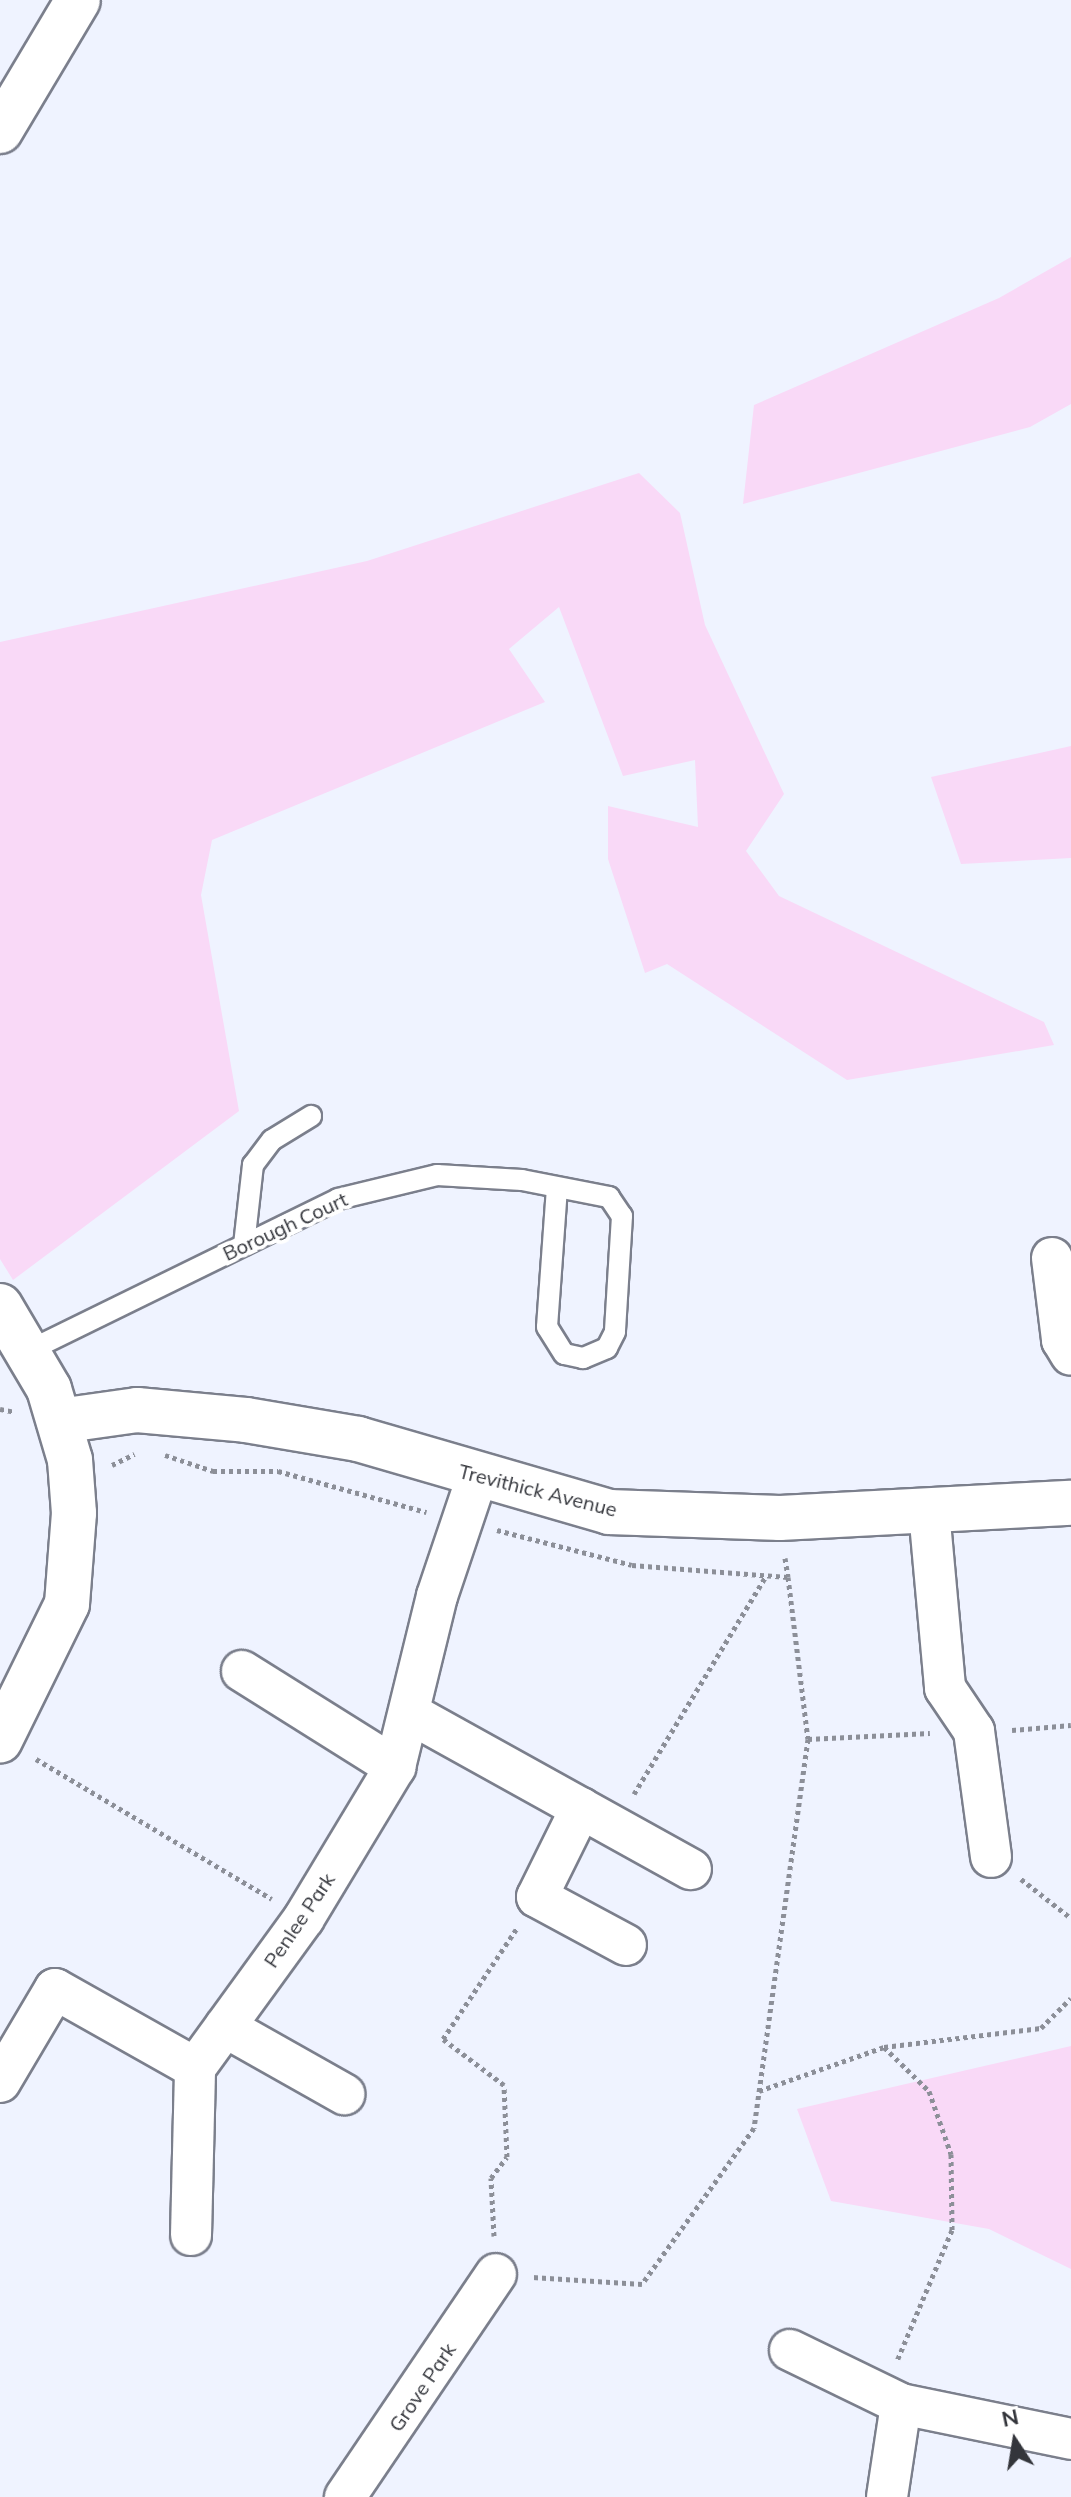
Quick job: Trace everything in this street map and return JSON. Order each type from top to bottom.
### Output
[{"type":"street","points":[[0,131],[78,0]]},
{"type":"street","points":[[1052,1258],[1062,1340],[1071,1355]]},
{"type":"street","points":[[0,1306],[30,1350],[59,1421],[70,1460],[74,1513],[67,1604],[0,1739]]},
{"type":"street","name":"Trevithick Avenue","points":[[59,1421],[137,1410],[193,1412],[358,1439],[477,1477],[609,1512],[716,1519],[1071,1503]]},
{"type":"street","name":"Penlee Park","points":[[195,2068],[304,1918],[395,1767],[411,1714],[437,1596],[477,1477]]},
{"type":"street","points":[[929,1511],[945,1688],[974,1731],[991,1857]]},
{"type":"street","points":[[242,1671],[395,1767]]},
{"type":"street","points":[[411,1714],[691,1869]]},
{"type":"street","points":[[597,1817],[537,1897],[626,1945]]},
{"type":"street","points":[[0,2082],[55,1989],[195,2068],[191,2235]]},
{"type":"street","points":[[225,2027],[344,2094]]},
{"type":"street","name":"Grove Park","points":[[345,2497],[496,2274]]},
{"type":"street","points":[[790,2350],[893,2400],[1071,2439]]},
{"type":"street","points":[[887,2497],[893,2400]]},
{"type":"lane","points":[[244,1245],[253,1165],[272,1140],[311,1116]]},
{"type":"lane","name":"Borough Court","points":[[30,1350],[338,1199],[408,1178],[472,1175],[609,1197],[622,1216],[615,1332],[607,1348],[583,1358],[564,1354],[547,1327],[557,1189]]},
{"type":"path","points":[[597,1817],[766,1576]]},
{"type":"path","points":[[537,1897],[443,2039],[504,2085],[507,2157],[491,2178],[496,2274],[642,2284],[754,2128],[808,1739],[1071,1725]]},
{"type":"path","points":[[0,1739],[304,1918]]},
{"type":"path","points":[[991,1857],[1071,1918]]},
{"type":"path","points":[[759,2091],[884,2047],[1041,2028],[1071,1998]]},
{"type":"path","points":[[884,2047],[929,2091],[951,2154],[952,2230],[915,2307],[893,2400]]},
{"type":"shaded area","points":[[1071,257],[1071,404],[1030,427],[743,504],[754,405],[999,298]]},
{"type":"shaded area","points":[[639,473],[680,513],[705,625],[784,794],[746,851],[779,896],[1044,1022],[1054,1045],[847,1080],[667,964],[645,973],[608,859],[608,806],[698,827],[695,760],[623,776],[559,607],[509,649],[545,702],[212,840],[201,895],[239,1111],[13,1280],[0,1259],[0,642],[367,561]]},
{"type":"shaded area","points":[[1071,746],[1071,858],[961,864],[931,777]]},
{"type":"shaded area","points":[[1071,2046],[1071,2269],[989,2229],[831,2201],[797,2109]]}]
